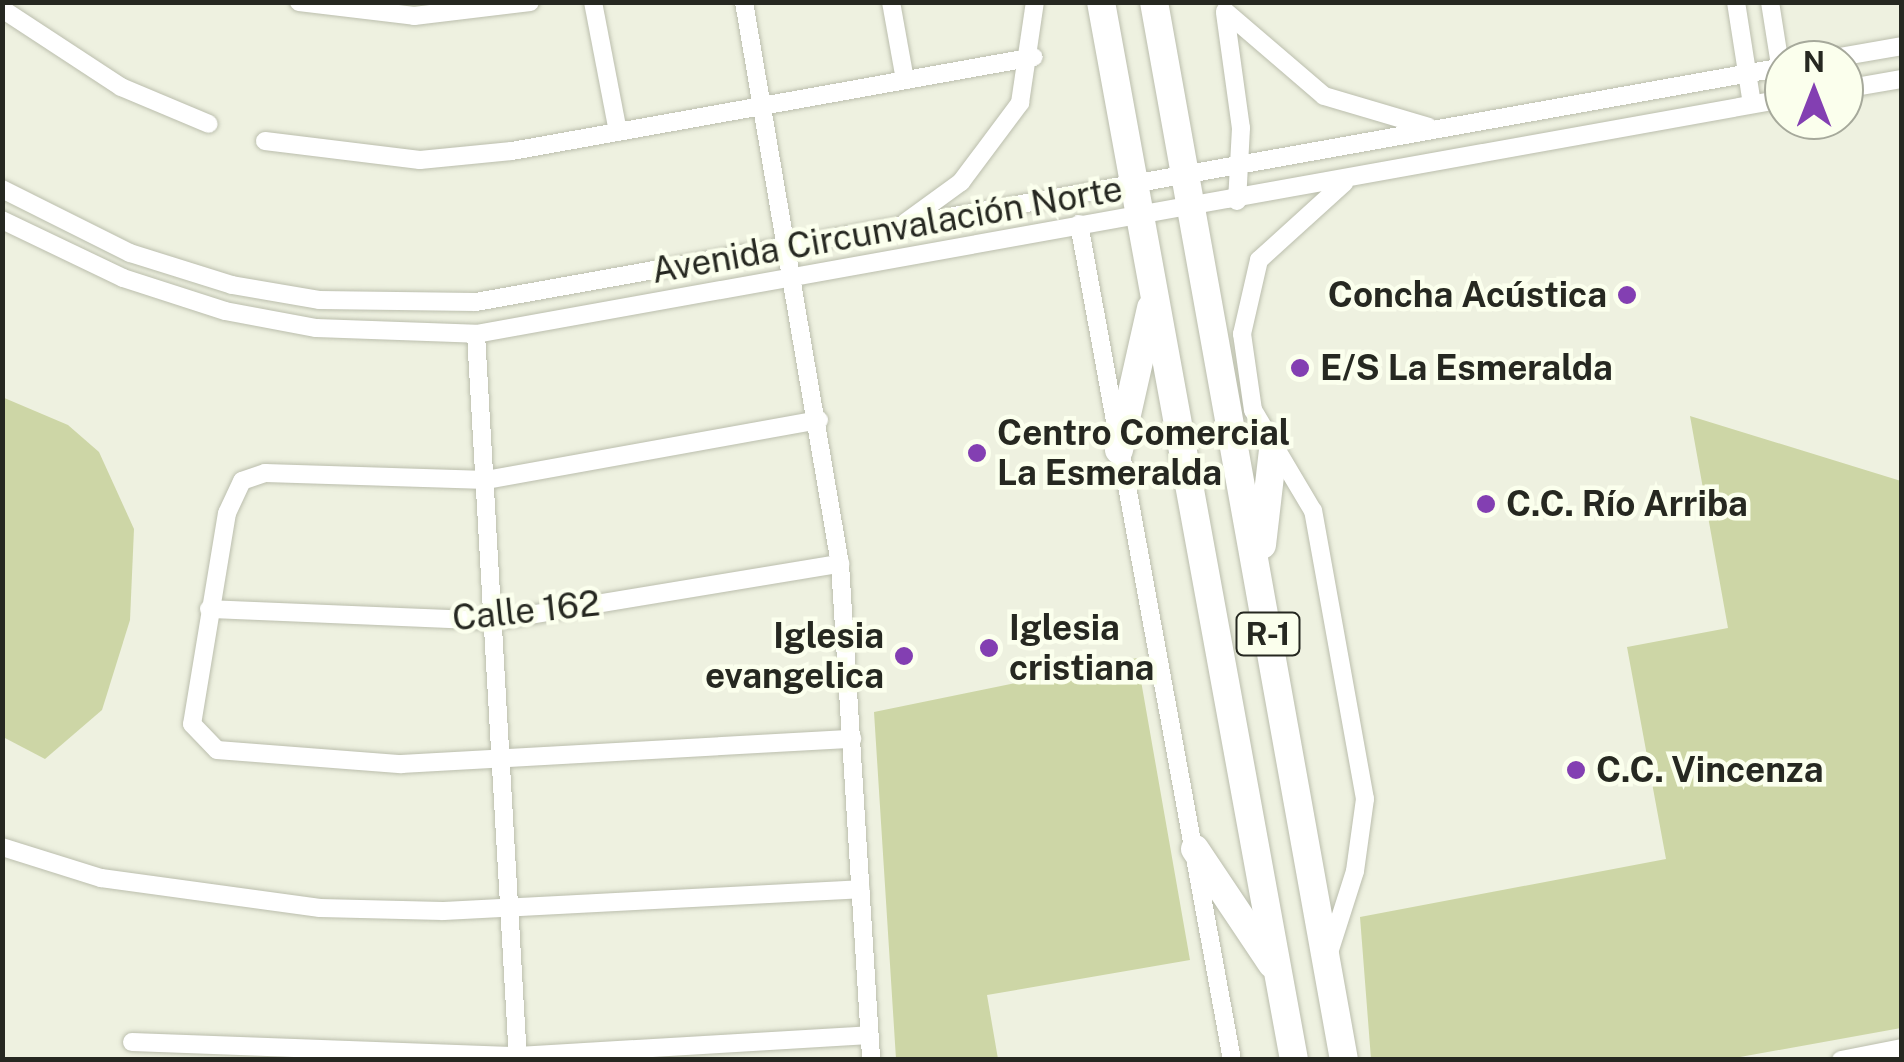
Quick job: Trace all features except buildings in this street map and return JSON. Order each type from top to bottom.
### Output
[{"type":"main road","name":"R-1","points":[[1102,2],[1294,1060]]},
{"type":"main road","name":"R-1","points":[[1154,2],[1344,1060]]},
{"type":"main road","points":[[1120,450],[1154,297]]},
{"type":"main road","points":[[1258,576],[1273,450]]},
{"type":"main road","points":[[1195,849],[1279,974]]},
{"type":"street","points":[[299,2],[414,16],[530,2]]},
{"type":"street","points":[[594,2],[618,132]]},
{"type":"street","points":[[744,2],[819,420],[840,564],[870,1060]]},
{"type":"street","points":[[890,2],[905,80]]},
{"type":"street","points":[[902,226],[996,142],[1034,57],[1035,2]]},
{"type":"street","points":[[1736,2],[1752,104]]},
{"type":"street","points":[[1770,2],[1777,40]]},
{"type":"street","points":[[1224,7],[1324,96],[1440,129]]},
{"type":"street","points":[[1224,7],[1241,128],[1234,165],[1237,200]]},
{"type":"street","points":[[2,9],[121,88],[208,124]]},
{"type":"street","points":[[1864,53],[1902,46]]},
{"type":"street","points":[[265,141],[420,160],[618,132],[1034,57]]},
{"type":"street","name":"Avenida Circunvalación Norte","points":[[2,220],[106,271],[225,311],[316,328],[476,334],[1079,224],[1183,174],[1764,71]]},
{"type":"street","points":[[1864,86],[1902,79]]},
{"type":"street","name":"Avenida Circunvalación Norte","points":[[2,190],[130,253],[319,300],[476,302],[902,226],[1137,199],[1189,210],[1764,102]]},
{"type":"street","points":[[1325,964],[1348,904],[1365,799],[1312,511],[1273,450],[1248,394],[1249,293],[1258,260],[1284,228],[1349,180]]},
{"type":"street","points":[[1079,224],[1232,1060]]},
{"type":"street","points":[[476,334],[488,480],[518,1058]]},
{"type":"street","points":[[819,420],[488,480],[265,474],[242,481],[209,609],[191,707],[202,741],[217,750],[401,764],[852,739]]},
{"type":"street","name":"Calle 162","points":[[209,609],[494,621],[840,564]]},
{"type":"street","points":[[2,847],[209,897],[510,908],[860,889]]},
{"type":"street","points":[[132,1042],[518,1058],[869,1035]]},
{"type":"street","points":[[1842,1060],[1899,1052]]},
{"type":"green space","points":[[2,397],[68,425],[99,452],[134,529],[130,620],[102,710],[45,759],[3,737]]},
{"type":"green space","points":[[1690,416],[1901,481],[1901,1028],[1729,1059],[1371,1059],[1360,917],[1666,859],[1627,647],[1728,628]]},
{"type":"green space","points":[[1137,658],[1190,960],[987,995],[998,1059],[896,1059],[874,712]]},
{"type":"place","name":"Concha Acústica","points":[[1627,295]]},
{"type":"place","name":"E/S La Esmeralda","points":[[1300,368]]},
{"type":"place","name":"Centro Comercial La Esmeralda","points":[[977,453]]},
{"type":"place","name":"C.C. Río Arriba","points":[[1486,504]]},
{"type":"place","name":"Iglesia cristiana","points":[[989,648]]},
{"type":"place","name":"Iglesia evangelica","points":[[904,656]]},
{"type":"place","name":"C.C. Vincenza","points":[[1576,770]]}]
